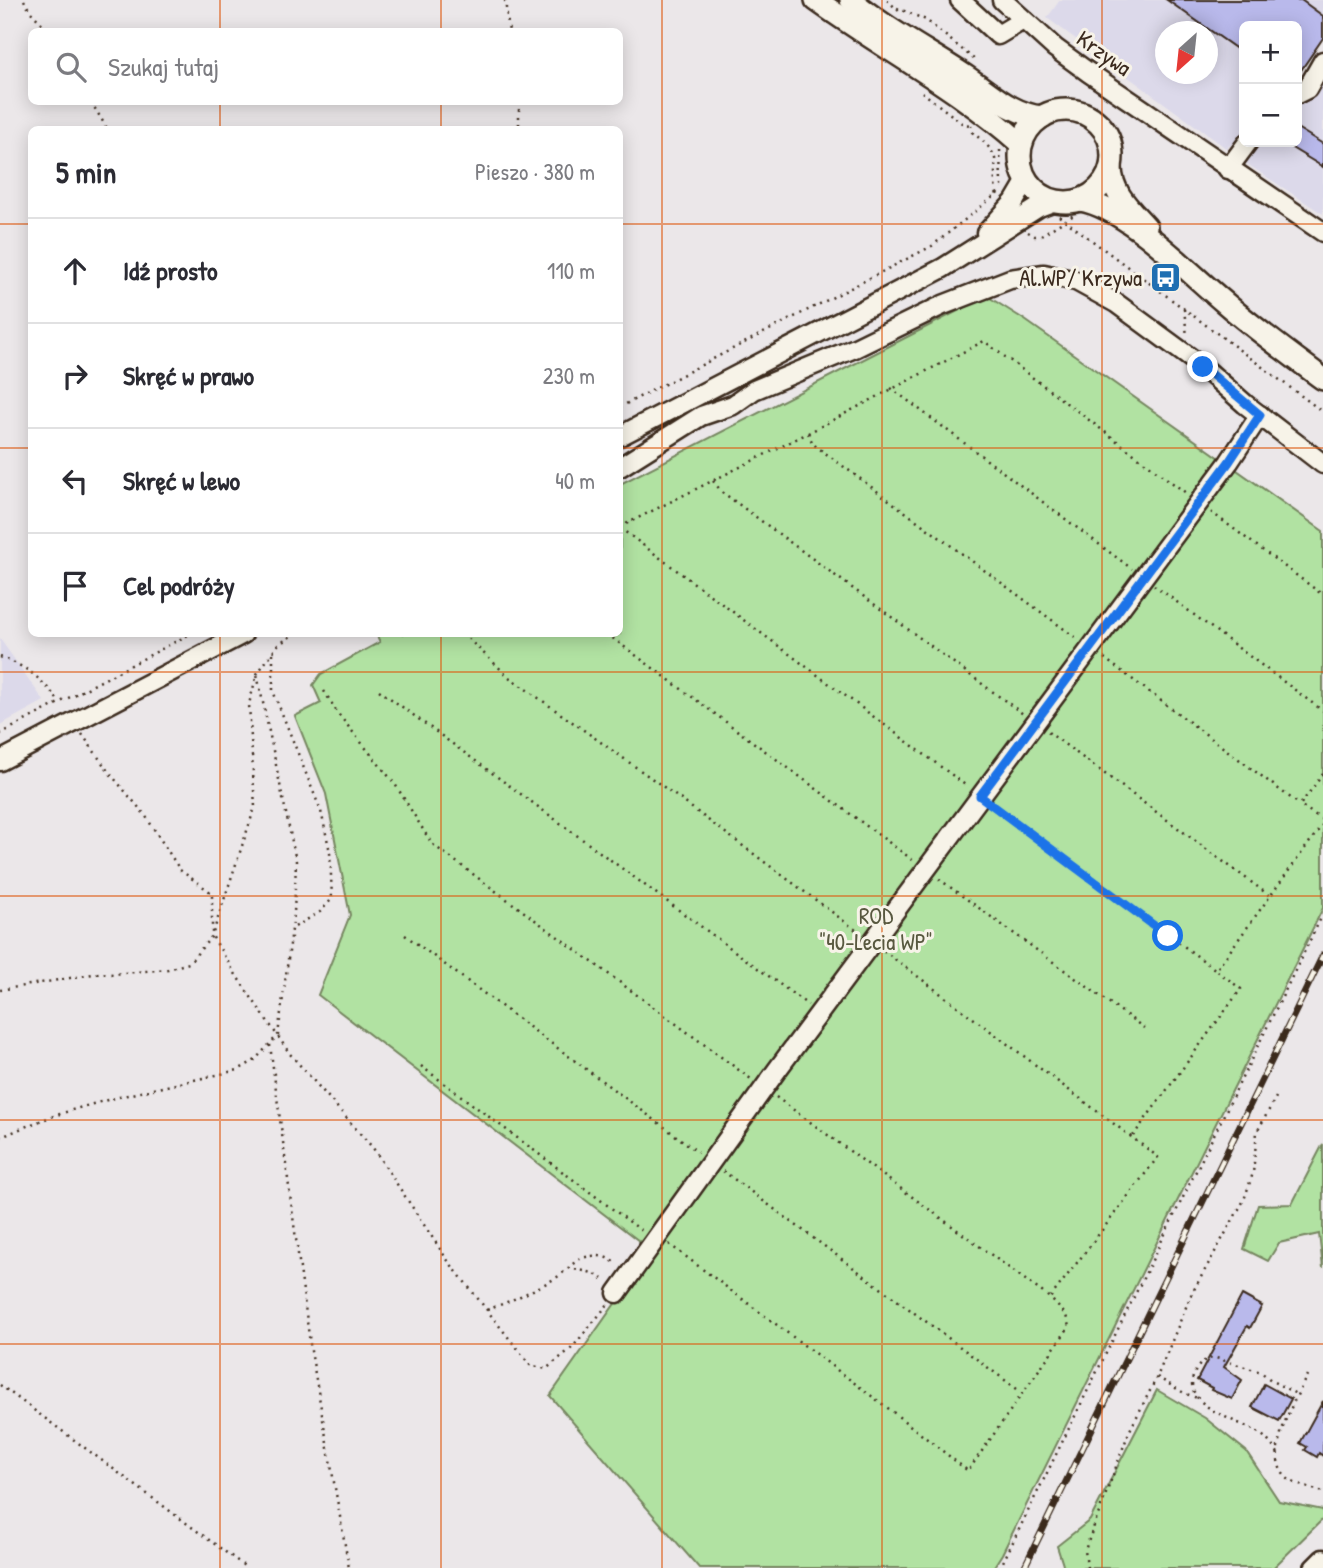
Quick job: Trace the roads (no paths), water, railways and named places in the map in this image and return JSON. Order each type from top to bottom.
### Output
[{"type":"main road","points":[[816,0],[862,33],[963,97],[1021,144]]},
{"type":"main road","points":[[851,0],[887,28],[967,77],[1008,107],[1031,116],[1042,117]]},
{"type":"main road","points":[[1163,247],[1094,202],[1055,201],[1039,194],[1027,180],[1020,163],[1021,144],[1029,129],[1050,113],[1067,111],[1093,119],[1109,141],[1111,178],[1116,192],[1163,247],[1224,303],[1323,379]]},
{"type":"main road","points":[[1080,200],[1097,190],[1111,167]]},
{"type":"street","points":[[960,0],[998,35],[1023,20]]},
{"type":"street","name":"Krzywa","points":[[1002,0],[1055,48],[1323,232]]},
{"type":"street","points":[[1302,92],[1307,89],[1323,61]]},
{"type":"street","points":[[1228,169],[1244,147]]},
{"type":"street","points":[[975,246],[1014,202],[1027,180]]},
{"type":"street","points":[[623,434],[943,268],[1039,207],[1055,201]]},
{"type":"street","points":[[623,465],[701,416],[733,405],[754,390],[855,348],[954,301],[1010,279],[1044,274],[1076,281],[1116,303],[1190,357],[1323,464]]},
{"type":"street","points":[[840,320],[855,348]]},
{"type":"street","points":[[611,1300],[764,1088],[1199,503],[1260,415]]},
{"type":"street","points":[[0,761],[237,637]]},
{"type":"street","points":[[1314,1568],[1323,1559]]},
{"type":"railway","points":[[1024,1568],[1323,955]]},
{"type":"place","name":"Al.WP/ Krzywa","points":[[1165,278]]},
{"type":"park label","name":"ROD \"40-Lecia WP\"","points":[[876,929]]}]
